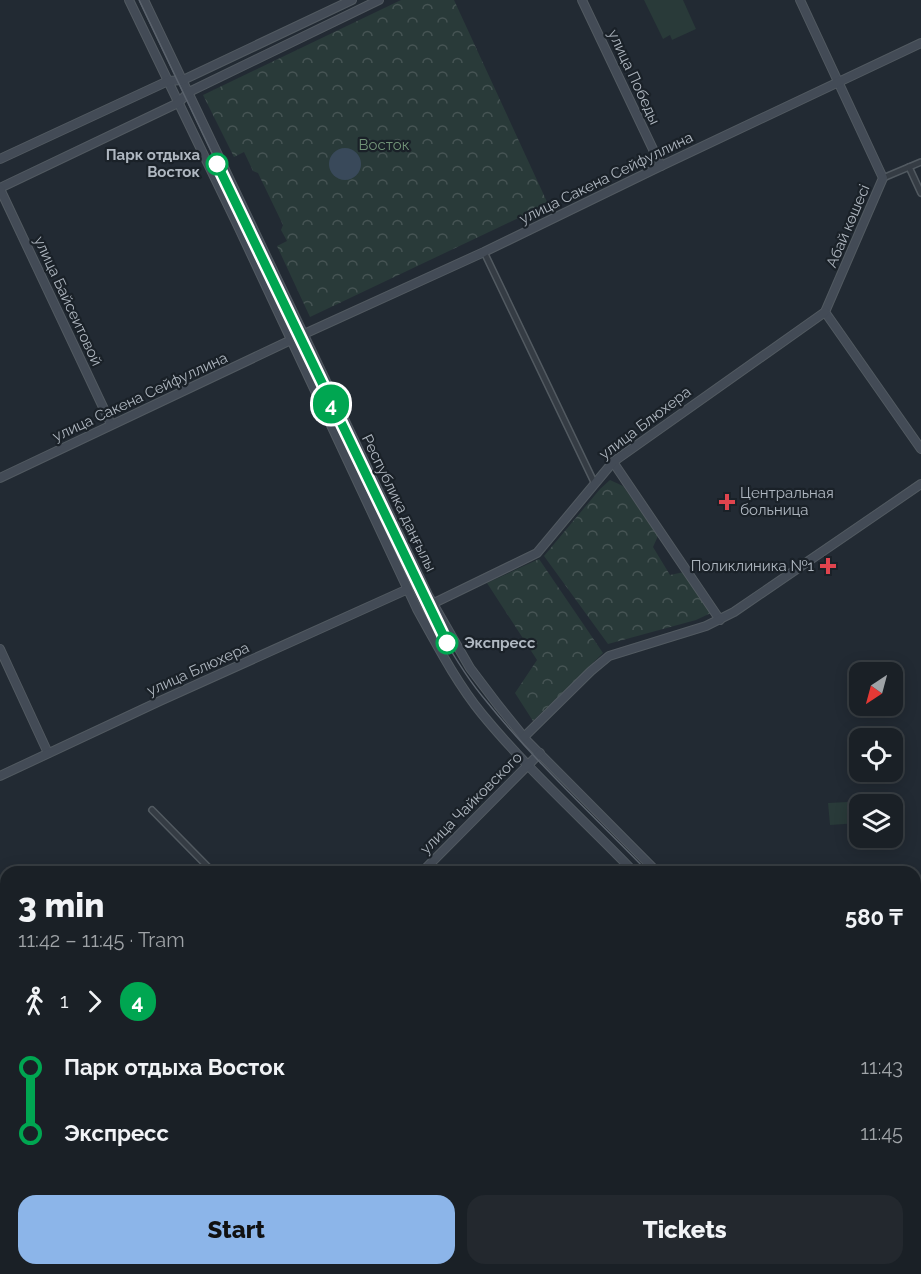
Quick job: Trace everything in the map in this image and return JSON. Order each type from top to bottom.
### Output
[{"type":"street","name":"Республика даңғылы","points":[[129,0],[417,609],[453,673],[482,714],[628,866]]},
{"type":"street","name":"Республика даңғылы","points":[[144,0],[432,604],[470,668],[524,737],[651,866]]},
{"type":"street","points":[[0,159],[168,81],[183,80],[352,0]]},
{"type":"street","points":[[0,188],[178,103],[189,92],[379,0]]},
{"type":"street","name":"улица Победы","points":[[582,0],[661,166]]},
{"type":"street","name":"Абай көшесі","points":[[800,0],[883,178],[825,312]]},
{"type":"street","name":"улица Сакена Сейфуллина","points":[[0,478],[111,424],[484,252],[921,44]]},
{"type":"street","points":[[883,178],[921,162]]},
{"type":"street","points":[[909,167],[921,192]]},
{"type":"street","name":"улица Байсеитовой","points":[[0,188],[111,424]]},
{"type":"street","points":[[484,252],[594,482]]},
{"type":"street","points":[[825,312],[921,449]]},
{"type":"street","name":"улица Блюхера","points":[[432,604],[537,553],[613,462],[825,312]]},
{"type":"street","points":[[613,462],[720,620]]},
{"type":"street","name":"улица Чайковского","points":[[524,737],[609,656],[720,620],[921,484]]},
{"type":"street","name":"улица Блюхера","points":[[0,776],[408,589]]},
{"type":"street","points":[[0,650],[48,753]]},
{"type":"street","name":"улица Чайковского","points":[[428,866],[540,753]]},
{"type":"street","points":[[152,810],[207,866]]},
{"type":"green space","name":"Восток","points":[[401,0],[454,0],[548,204],[310,317],[277,246],[287,241],[281,230],[283,225],[258,173],[253,171],[244,152],[234,157],[203,95]]},
{"type":"green space","points":[[644,0],[683,0],[696,29],[672,40],[670,35],[663,39]]},
{"type":"green space","points":[[610,480],[623,486],[658,536],[653,547],[670,575],[684,572],[711,613],[696,620],[608,644],[544,556]]},
{"type":"green space","points":[[539,559],[603,653],[533,721],[515,693],[537,660],[487,583]]},
{"type":"green space","points":[[849,802],[849,824],[830,825],[828,803]]},
{"type":"water","points":[[345,148],[356,153],[361,164],[356,175],[345,180],[334,175],[329,164],[334,153]]},
{"type":"tram line","points":[[139,0],[450,649],[473,685],[506,725],[642,866]]},
{"type":"tram line","name":"4","points":[[217,164],[447,643]]},
{"type":"place","name":"Парк отдыха Восток","points":[[217,164]]},
{"type":"place","name":"Центральная больница","points":[[727,502]]},
{"type":"place","name":"Поликлиника №1","points":[[828,566]]},
{"type":"place","name":"Экспресс","points":[[447,643]]}]
